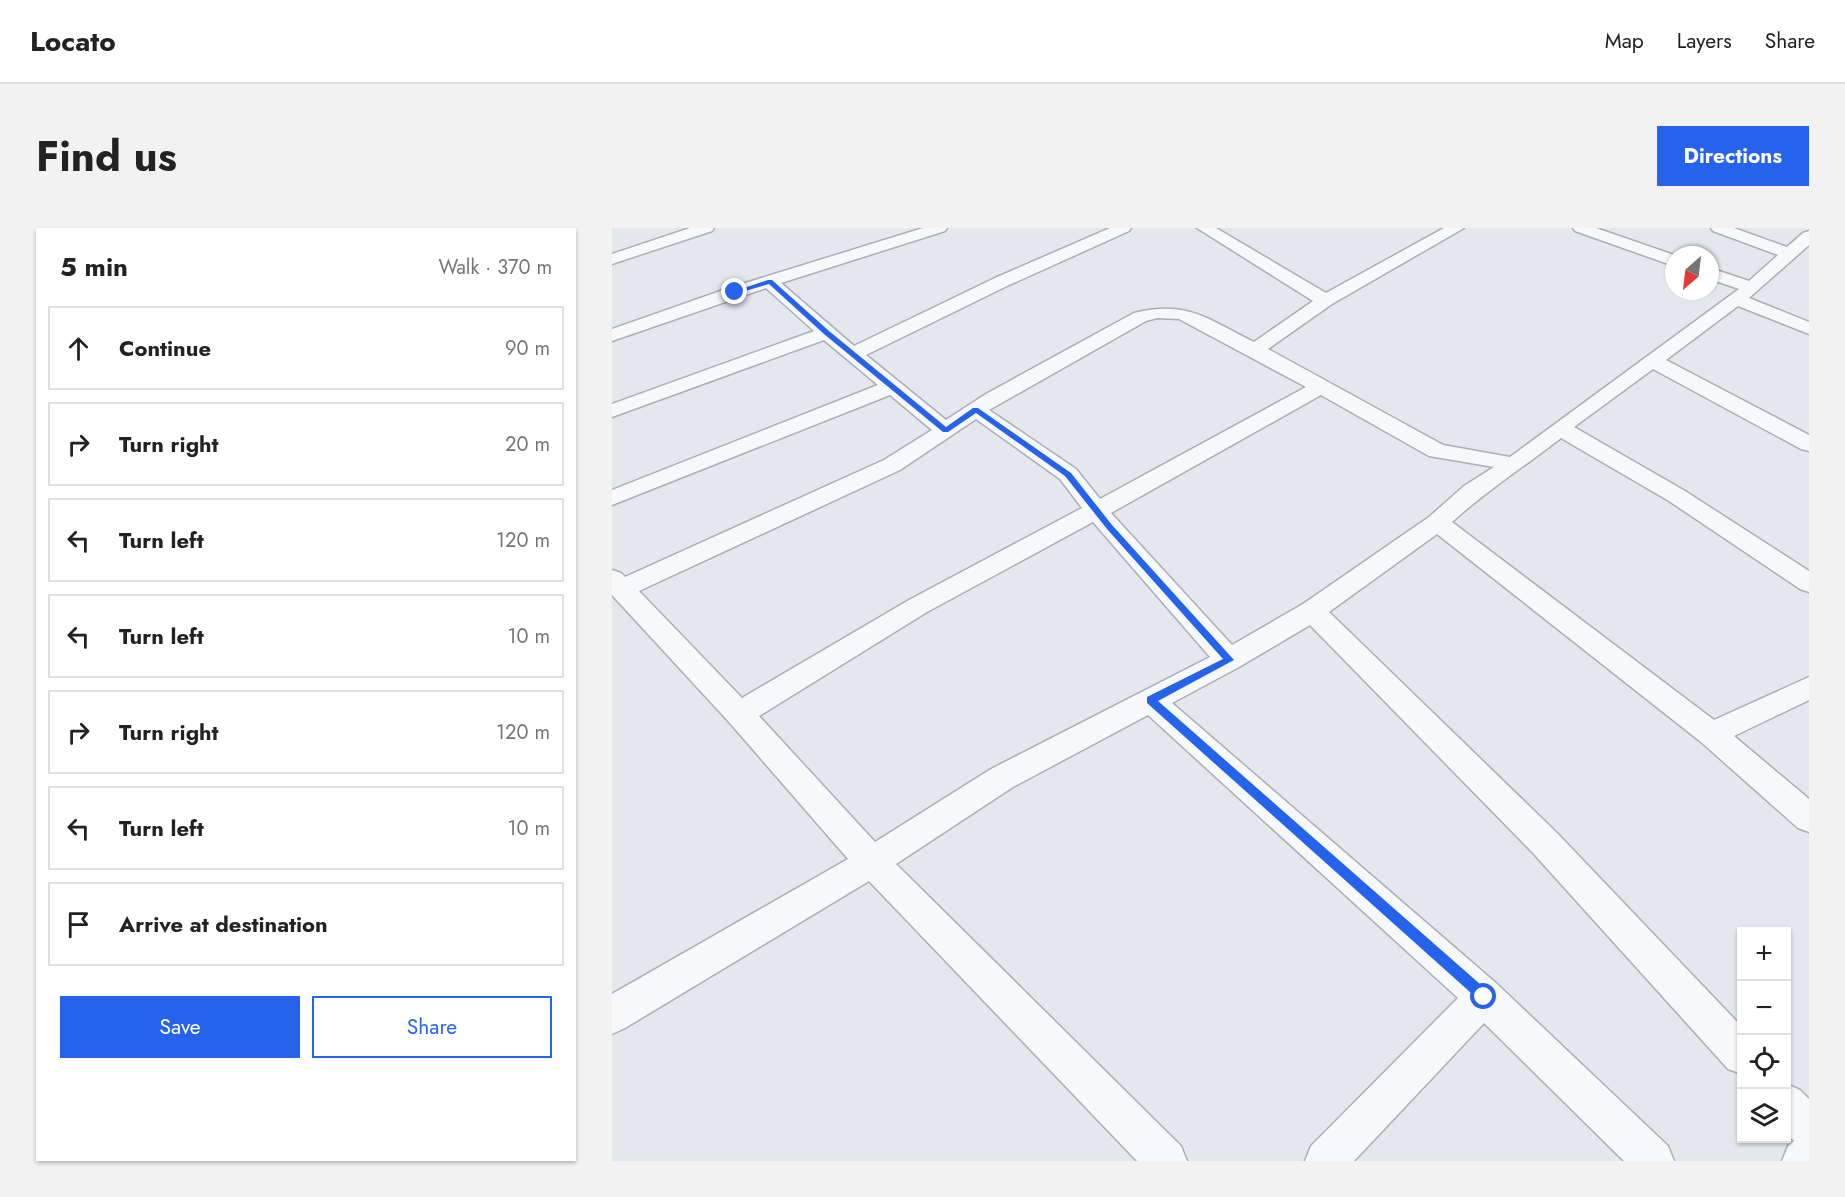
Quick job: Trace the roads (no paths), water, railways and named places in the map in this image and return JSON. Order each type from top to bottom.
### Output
[{"type":"street","points":[[612,239],[620,256],[706,228]]},
{"type":"street","points":[[612,335],[939,228]]},
{"type":"street","points":[[853,354],[1001,282],[1123,228]]},
{"type":"street","points":[[1204,228],[1326,300]]},
{"type":"street","points":[[1255,350],[1326,300],[1456,228]]},
{"type":"street","points":[[1581,228],[1665,258]]},
{"type":"street","points":[[1719,228],[1802,247]]},
{"type":"street","points":[[612,1015],[872,862],[1002,778],[1229,660],[1312,611],[1437,522],[1472,491],[1514,464],[1752,288],[1802,247]]},
{"type":"street","points":[[1719,276],[1752,288]]},
{"type":"street","points":[[770,282],[826,333],[946,431]]},
{"type":"street","points":[[1735,299],[1809,328]]},
{"type":"street","points":[[1166,1161],[872,862],[739,714],[616,584],[892,465],[976,410],[1120,327],[1156,314],[1183,314],[1255,350],[1437,451],[1514,464]]},
{"type":"street","points":[[612,411],[826,333]]},
{"type":"street","points":[[1653,361],[1809,444]]},
{"type":"street","points":[[612,498],[892,387]]},
{"type":"street","points":[[739,714],[918,606],[1096,512],[1321,387]]},
{"type":"street","points":[[976,410],[1068,474],[1092,502],[1096,512],[1229,660]]},
{"type":"street","points":[[1560,428],[1677,496],[1809,583]]},
{"type":"street","points":[[1437,451],[1472,491]]},
{"type":"street","points":[[1437,522],[1711,734],[1809,818]]},
{"type":"street","points":[[1312,611],[1545,843],[1737,1050]]},
{"type":"street","points":[[1711,734],[1809,688]]},
{"type":"street","points":[[1150,700],[1484,997],[1653,1161]]},
{"type":"street","points":[[1326,1161],[1484,997]]},
{"type":"street","points":[[1791,1109],[1809,1128]]},
{"type":"street","points":[[1803,1161],[1809,1155]]}]
